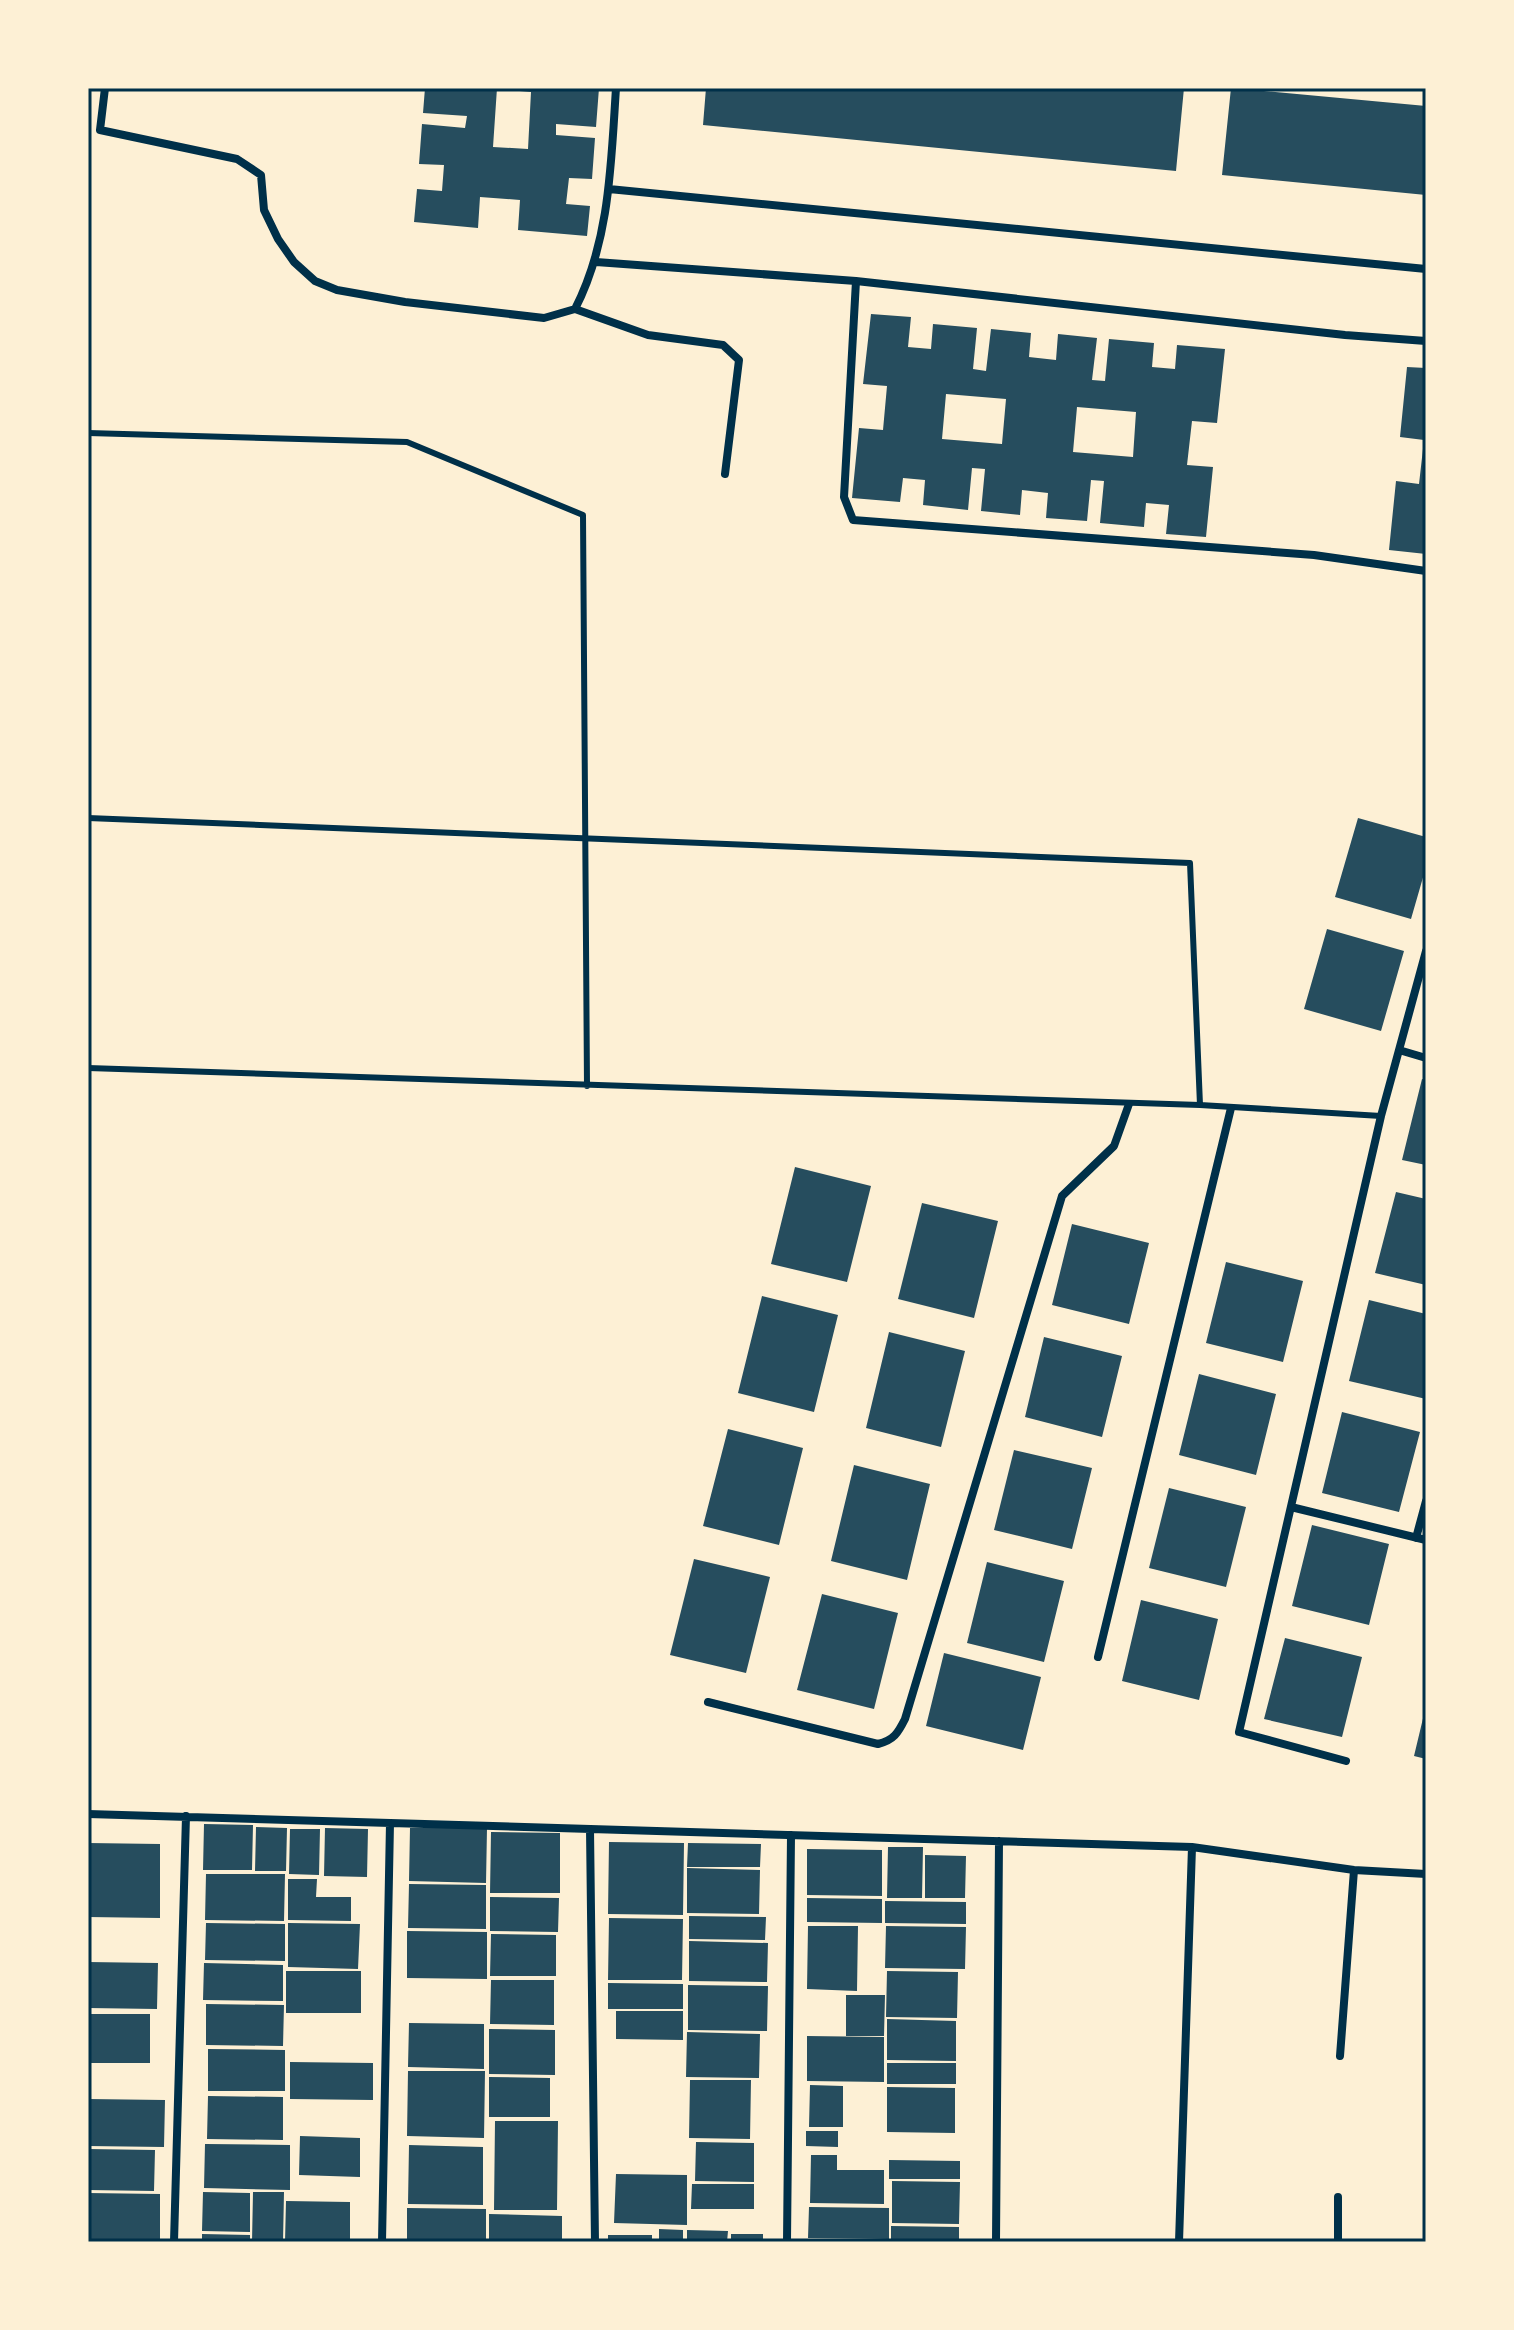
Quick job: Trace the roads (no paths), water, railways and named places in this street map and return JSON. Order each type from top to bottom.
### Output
[{"type":"street","points":[[105,88],[100,130],[237,159],[261,175],[264,210],[278,239],[294,262],[315,281],[337,290],[405,302],[544,318],[575,309],[648,335],[723,345],[739,360],[725,474]]},
{"type":"street","points":[[575,309],[596,262],[609,189],[616,88]]},
{"type":"street","points":[[609,189],[1426,269]]},
{"type":"street","points":[[596,262],[856,281],[1345,335],[1426,341]]},
{"type":"street","points":[[856,281],[844,497],[853,520],[1314,555],[1426,571]]},
{"type":"street","points":[[1346,1761],[1239,1732],[1381,1116],[1426,951]]},
{"type":"street","points":[[1399,1050],[1426,1058]]},
{"type":"street","points":[[708,1702],[878,1744],[892,1740],[899,1731],[1062,1196],[1114,1146],[1129,1104]]},
{"type":"street","points":[[1098,1657],[1231,1108]]},
{"type":"street","points":[[1291,1507],[1421,1539],[1426,1501]]},
{"type":"street","points":[[88,1814],[1192,1847],[1354,1870],[1426,1874]]},
{"type":"street","points":[[174,2242],[186,1816]]},
{"type":"street","points":[[382,2242],[390,1823]]},
{"type":"street","points":[[590,1829],[595,2242]]},
{"type":"street","points":[[787,2242],[791,1835]]},
{"type":"street","points":[[996,2242],[999,1841]]},
{"type":"street","points":[[1179,2242],[1192,1847]]},
{"type":"street","points":[[1340,2056],[1354,1870]]},
{"type":"street","points":[[1338,2197],[1338,2242]]},
{"type":"lane","points":[[88,433],[407,442],[583,515],[587,1086]]},
{"type":"lane","points":[[88,818],[1190,863],[1200,1105]]},
{"type":"lane","points":[[88,1068],[1200,1105],[1381,1116]]}]
